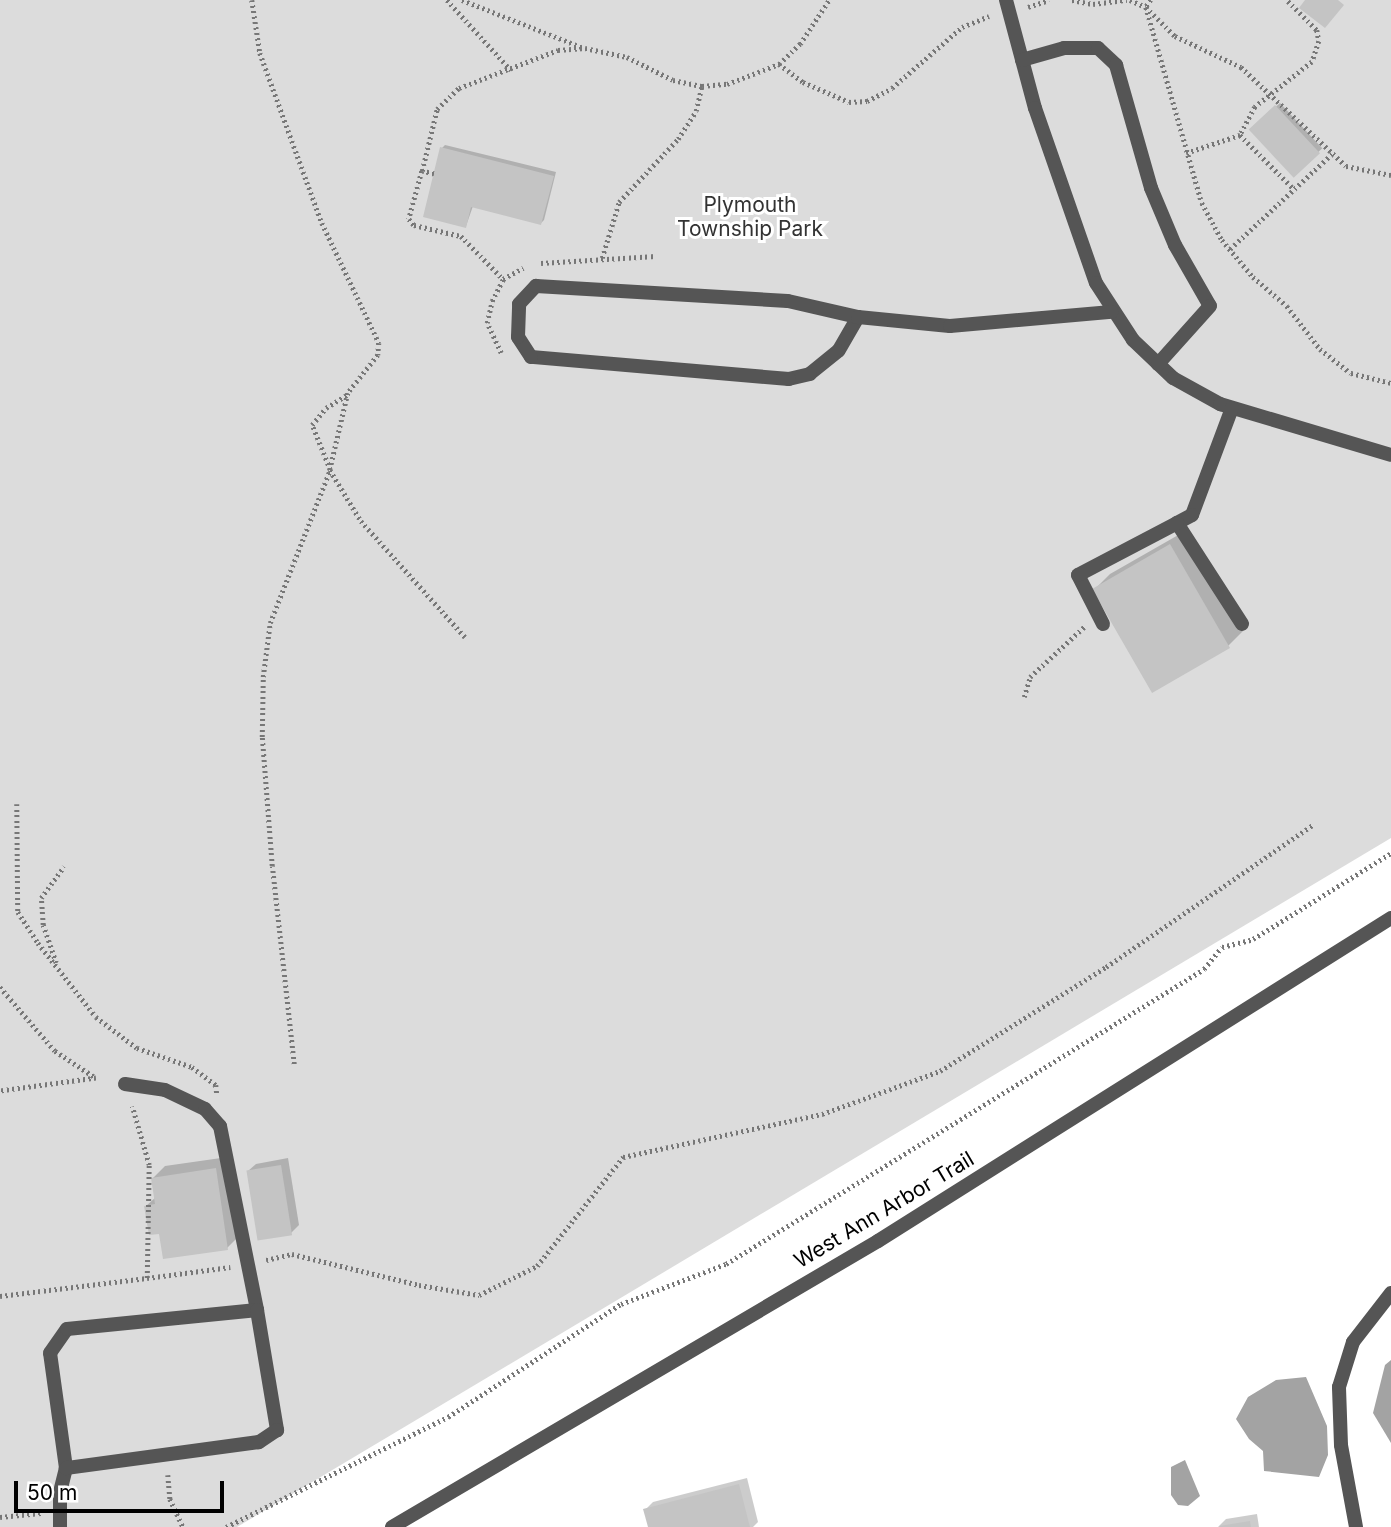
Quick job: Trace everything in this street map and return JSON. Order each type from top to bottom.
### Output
[{"type":"street","points":[[1007,6],[1022,60],[1088,259],[1111,312],[1173,377],[1232,408],[1391,455]]},
{"type":"street","points":[[1022,60],[1064,48],[1098,48],[1116,65],[1151,188],[1175,244],[1210,306],[1158,364]]},
{"type":"street","points":[[858,317],[838,351],[810,374],[789,379],[531,357],[517,337],[519,304],[536,286],[788,301],[858,317],[950,326],[1111,312]]},
{"type":"street","points":[[1101,620],[1078,575],[1192,515],[1232,408]]},
{"type":"street","points":[[1177,523],[1242,624]]},
{"type":"street","name":"West Ann Arbor Trail","points":[[393,1527],[878,1241],[1391,918]]},
{"type":"street","points":[[66,1468],[259,1442],[277,1430],[257,1310],[220,1126],[205,1109],[165,1090],[125,1084]]},
{"type":"street","points":[[1356,1527],[1341,1445],[1339,1387],[1353,1342],[1391,1293]]},
{"type":"street","points":[[60,1527],[60,1492],[66,1468],[50,1353],[67,1329],[257,1310]]},
{"type":"path","points":[[252,0],[260,53],[322,223],[379,343],[378,355],[348,395],[326,408],[312,425],[330,470],[361,521],[465,636]]},
{"type":"path","points":[[447,0],[512,70]]},
{"type":"path","points":[[462,0],[585,48],[627,57],[673,80],[702,86],[727,85],[779,64],[800,44],[829,0]]},
{"type":"path","points":[[779,64],[803,82],[849,102],[867,101],[892,88],[962,27],[1007,6],[1049,0]]},
{"type":"path","points":[[1072,0],[1129,0],[1146,8],[1175,36],[1241,67],[1346,166],[1391,174]]},
{"type":"path","points":[[1151,0],[1146,8],[1186,153],[1202,203],[1230,249],[1287,306],[1320,349],[1351,373],[1391,383]]},
{"type":"path","points":[[1186,153],[1240,135],[1255,107],[1312,62],[1319,41],[1317,30],[1289,1]]},
{"type":"path","points":[[503,279],[461,236],[414,225],[409,219],[437,109],[459,88],[512,70],[558,50],[585,48]]},
{"type":"path","points":[[602,258],[619,202],[678,139],[696,111],[702,86]]},
{"type":"path","points":[[1240,135],[1294,189]]},
{"type":"path","points":[[1230,249],[1333,153]]},
{"type":"path","points":[[422,171],[434,174]]},
{"type":"path","points":[[294,1064],[271,853],[262,737],[264,677],[270,623],[330,470],[348,395]]},
{"type":"path","points":[[1024,697],[1030,677],[1055,650],[1101,620]]},
{"type":"path","points":[[17,804],[18,912],[96,1017],[137,1048],[192,1067],[216,1085],[220,1126]]},
{"type":"path","points":[[0,1296],[246,1264],[292,1254],[419,1286],[479,1295],[537,1266],[623,1157],[822,1114],[940,1071],[1106,967],[1314,824]]},
{"type":"path","points":[[226,1527],[448,1417],[621,1304],[726,1265],[1204,969],[1222,947],[1253,939],[1391,853]]},
{"type":"path","points":[[57,968],[43,925],[41,898],[64,866]]},
{"type":"path","points":[[0,987],[55,1051],[96,1078]]},
{"type":"path","points":[[0,1091],[96,1078],[125,1084],[149,1165],[147,1278]]},
{"type":"path","points":[[167,1454],[170,1499],[183,1527]]},
{"type":"path","points":[[0,1517],[60,1511]]},
{"type":"green space","name":"Plymouth Township Park","points":[[0,0],[1391,0],[1391,838],[237,1527],[0,1527]]},
{"type":"shaded area","points":[[1391,1360],[1391,1443],[1373,1413],[1385,1365]]},
{"type":"shaded area","points":[[1306,1377],[1327,1426],[1328,1455],[1319,1477],[1264,1471],[1263,1451],[1249,1439],[1236,1419],[1248,1397],[1276,1380]]},
{"type":"shaded area","points":[[1185,1460],[1200,1496],[1188,1506],[1178,1505],[1171,1495],[1171,1467]]},
{"type":"building","points":[[1305,0],[1338,0],[1344,5],[1325,28],[1299,8]]},
{"type":"building","points":[[1275,105],[1320,153],[1294,178],[1249,130]]},
{"type":"building","points":[[440,147],[554,176],[541,225],[471,207],[466,228],[423,217]]},
{"type":"building","points":[[1170,544],[1230,648],[1152,693],[1092,589]]},
{"type":"building","points":[[281,1165],[292,1235],[258,1241],[246,1170]]},
{"type":"building","points":[[216,1168],[228,1250],[163,1259],[159,1234],[149,1235],[144,1206],[155,1204],[151,1178]]},
{"type":"building","points":[[739,1484],[750,1527],[648,1527],[643,1509]]},
{"type":"building","points":[[1250,1521],[1251,1527],[1219,1526]]}]
